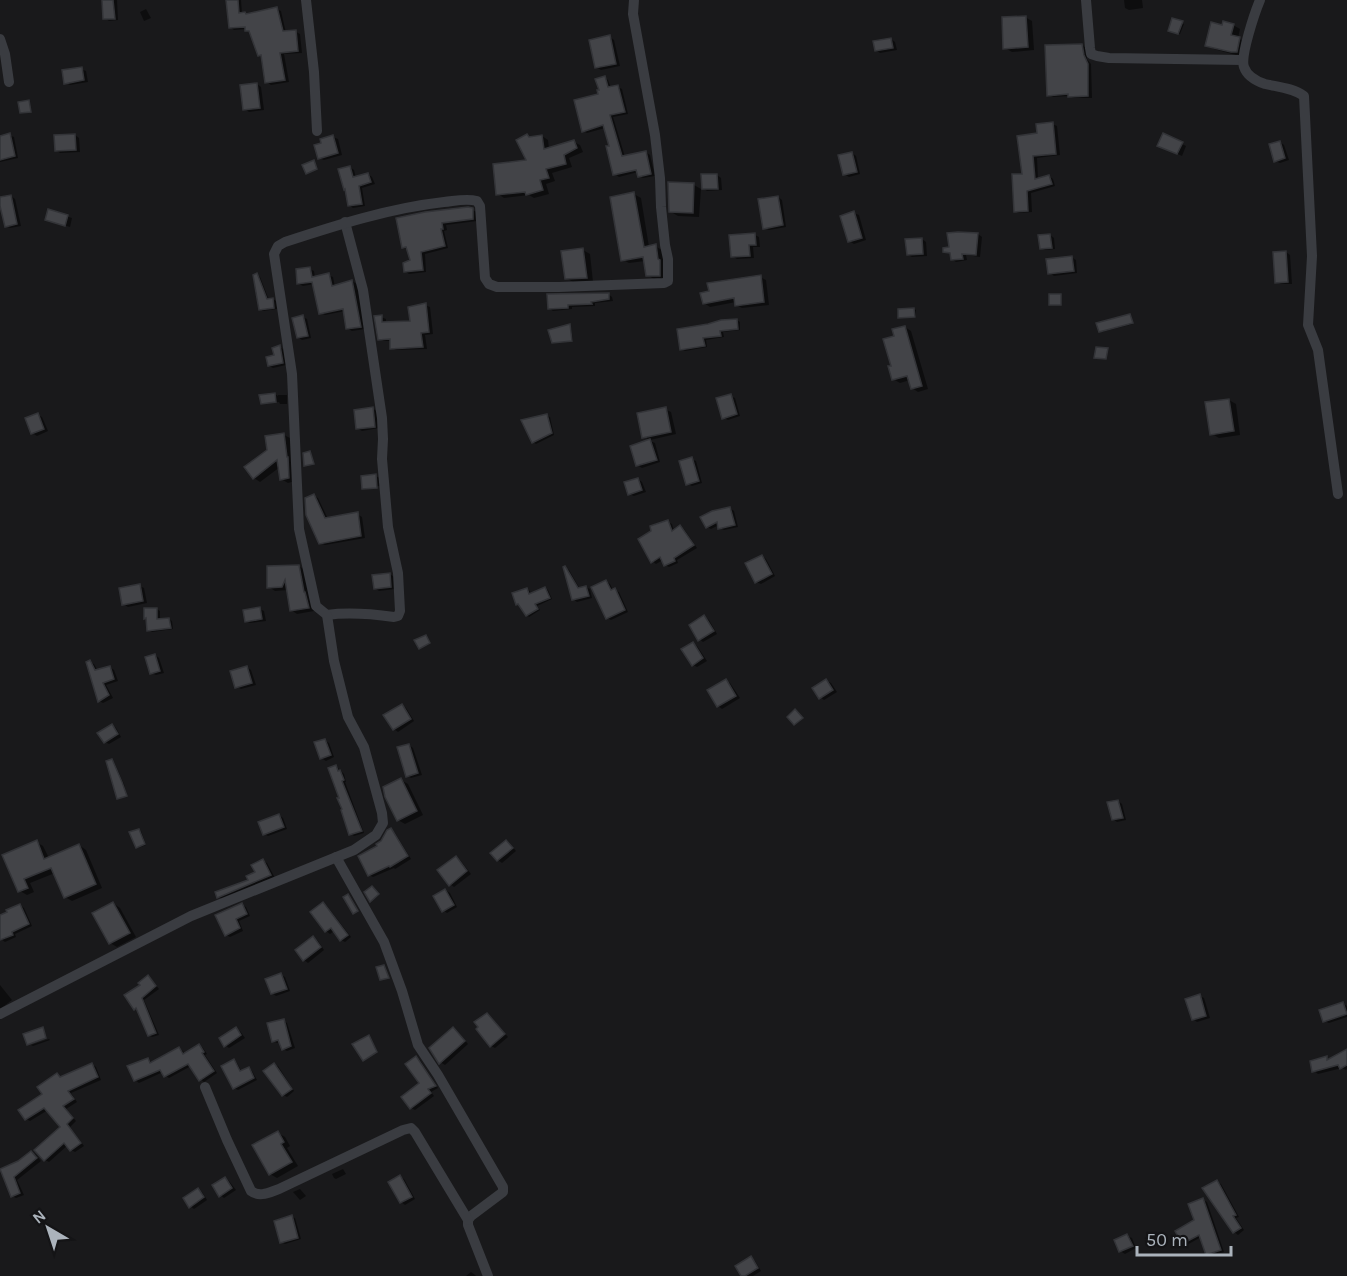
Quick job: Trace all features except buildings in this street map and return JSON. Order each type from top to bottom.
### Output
[{"type":"street","points":[[306,0],[314,72],[317,131]]},
{"type":"street","points":[[0,1014],[191,916],[354,850],[376,835],[383,823],[382,813],[364,747],[348,717],[334,661],[327,615],[316,606],[299,529],[292,374],[274,255],[278,246],[285,242],[345,222],[424,204],[469,199],[477,201],[480,206],[484,278],[489,284],[497,287],[559,287],[668,281],[659,167],[633,14],[634,0]]},
{"type":"street","points":[[1086,0],[1091,54],[1109,58],[1242,60]]},
{"type":"street","points":[[1260,0],[1242,60],[1244,69],[1252,79],[1298,91],[1304,96],[1312,256],[1308,325],[1318,350],[1338,494]]},
{"type":"street","points":[[0,39],[5,54],[9,82]]},
{"type":"street","points":[[327,615],[373,614],[394,617],[398,616],[400,611],[398,573],[388,527],[382,459],[382,418],[363,290],[345,222]]},
{"type":"street","points":[[336,857],[384,942],[418,1045],[503,1187],[503,1192],[468,1220]]},
{"type":"street","points":[[205,1087],[251,1191],[260,1195],[411,1128],[468,1220],[488,1276]]}]
